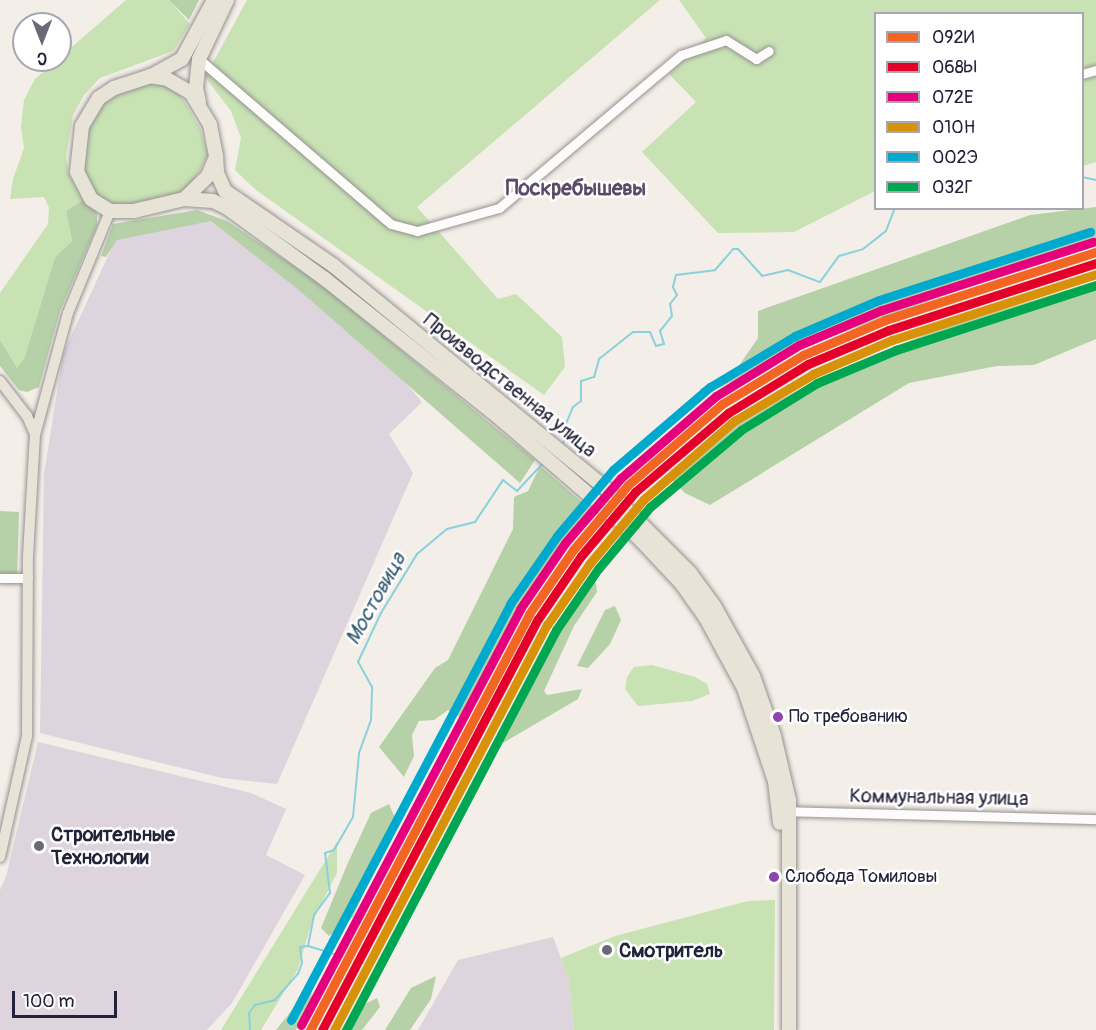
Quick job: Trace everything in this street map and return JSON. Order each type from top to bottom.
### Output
[{"type":"highway","points":[[214,0],[182,59],[150,76],[114,88],[99,98],[82,126],[77,171],[91,199],[110,210],[134,211],[184,199],[208,176],[216,157],[210,124],[200,104],[196,88],[199,59],[227,0]]},
{"type":"highway","points":[[150,76],[180,84],[200,104]]},
{"type":"highway","name":"Производственная улица","points":[[216,157],[220,183],[230,196],[334,266],[645,534],[714,606],[753,676],[777,745],[785,812],[789,1030]]},
{"type":"highway","name":"Производственная улица","points":[[184,199],[213,201],[226,207],[506,415]]},
{"type":"highway","name":"Производственная улица","points":[[780,1030],[785,812]]},
{"type":"main road","points":[[0,856],[27,736],[28,578],[35,435],[43,398],[68,313],[110,210]]},
{"type":"main road","points":[[0,381],[35,435]]},
{"type":"main road","points":[[12,397],[31,404],[43,398]]},
{"type":"street","points":[[199,59],[391,224],[417,231],[499,208],[681,55],[726,40],[756,59],[769,51]]},
{"type":"street","points":[[0,578],[28,578]]},
{"type":"street","name":"Коммунальная улица","points":[[785,812],[1096,819]]},
{"type":"shaded area","points":[[210,216],[360,329],[422,402],[389,434],[413,473],[277,784],[222,778],[40,733],[44,474],[63,354],[119,232]]},
{"type":"shaded area","points":[[38,742],[251,793],[286,809],[266,855],[305,875],[232,1003],[207,1030],[0,1030],[0,890],[6,877]]},
{"type":"shaded area","points":[[553,937],[569,980],[574,1030],[418,1030],[458,960]]},
{"type":"green space","points":[[126,0],[169,0],[190,24],[173,51],[100,78],[84,95],[73,115],[66,157],[69,174],[83,200],[66,211],[72,241],[55,257],[24,359],[17,369],[0,340],[0,293],[48,224],[49,208],[44,197],[10,199],[13,179],[24,148],[21,127],[24,100],[35,79],[43,72],[72,72],[72,47]]},
{"type":"green space","points":[[169,0],[199,0],[189,20]]},
{"type":"green space","points":[[247,0],[660,0],[417,207],[498,299],[516,294],[562,337],[565,367],[544,395],[256,190],[235,170],[241,138],[231,111],[205,77]]},
{"type":"green space","points":[[679,0],[1096,0],[1096,162],[1084,166],[1084,12],[874,12],[874,192],[794,232],[718,233],[642,152],[696,102],[669,74],[706,38]]},
{"type":"green space","points":[[151,82],[166,83],[178,91],[200,128],[208,155],[192,184],[180,192],[153,203],[113,206],[95,196],[83,172],[88,127],[106,99]]},
{"type":"green space","points":[[83,200],[97,213],[97,225],[60,311],[39,387],[27,392],[19,390],[0,366],[0,340],[17,368],[24,359],[55,257],[72,241],[66,211]]},
{"type":"green space","points":[[1096,207],[1096,240],[795,350],[703,396],[700,389],[736,370],[758,338],[758,311],[1030,215]]},
{"type":"green space","points":[[197,210],[227,221],[318,282],[535,460],[520,483],[300,291],[211,221],[117,240],[106,257],[101,256],[113,224]]},
{"type":"green space","points":[[1096,281],[1096,339],[1034,365],[997,366],[909,383],[710,505],[685,493],[672,480],[695,451],[765,407],[835,372],[931,332]]},
{"type":"green space","points":[[540,466],[593,512],[563,550],[520,617],[466,720],[448,710],[434,720],[419,721],[412,735],[414,756],[404,777],[379,747],[435,668],[448,660],[513,529],[514,497],[528,491]]},
{"type":"green space","points":[[0,511],[19,512],[17,576],[0,576]]},
{"type":"green space","points":[[585,581],[596,583],[597,592],[574,626],[544,691],[547,695],[582,689],[578,699],[503,743],[502,730],[514,717],[536,664]]},
{"type":"green space","points":[[615,606],[621,620],[610,644],[588,668],[577,666],[605,610]]},
{"type":"green space","points":[[652,665],[695,677],[707,684],[710,694],[692,701],[638,706],[625,689],[627,677],[634,667]]},
{"type":"green space","points":[[389,804],[396,820],[353,917],[329,936],[321,928],[347,865],[371,813]]},
{"type":"green space","points":[[337,842],[337,873],[312,922],[298,969],[261,1030],[221,1030]]},
{"type":"green space","points":[[775,900],[774,1030],[574,1030],[569,980],[561,958],[615,936],[748,901]]},
{"type":"green space","points":[[436,976],[431,999],[410,1030],[385,1030],[411,988]]},
{"type":"green space","points":[[312,985],[311,1005],[296,1030],[276,1030]]},
{"type":"green space","points":[[377,998],[380,1007],[362,1030],[341,1030],[355,1009]]},
{"type":"waterway","name":"Мостовица","points":[[1084,177],[1096,180]]},
{"type":"waterway","name":"Мостовица","points":[[561,447],[567,435],[559,429],[561,424],[566,424],[573,407],[581,401],[581,381],[594,377],[599,359],[633,332],[650,332],[656,346],[664,344],[660,331],[672,316],[670,304],[677,295],[673,287],[676,275],[715,270],[733,249],[738,249],[762,276],[788,270],[820,282],[839,256],[863,249],[886,231],[894,210]]},
{"type":"waterway","name":"Мостовица","points":[[250,1030],[249,1013],[255,1005],[275,1000],[298,974],[302,963],[300,947],[308,946],[314,915],[330,893],[325,853],[334,850],[353,817],[359,753],[371,720],[372,687],[358,662],[381,613],[417,554],[447,529],[475,522],[503,480],[517,491],[543,463]]},
{"type":"waterway","points":[[308,946],[337,955]]},
{"type":"transit line","name":"002Э","points":[[291,1020],[510,604],[557,536],[613,470],[710,387],[795,336],[879,300],[1090,232]]},
{"type":"transit line","name":"072Е","points":[[301,1025],[520,609],[565,543],[621,478],[716,396],[799,345],[882,310],[1093,242]]},
{"type":"transit line","name":"092И","points":[[310,1030],[529,614],[573,550],[628,485],[722,404],[803,355],[885,320],[1096,252]]},
{"type":"transit line","name":"068Ы","points":[[322,1030],[538,619],[581,556],[635,492],[728,413],[808,364],[889,330],[1096,263]]},
{"type":"transit line","name":"010Н","points":[[334,1030],[547,625],[590,563],[643,500],[734,421],[813,374],[892,340],[1096,274]]},
{"type":"transit line","name":"032Г","points":[[346,1030],[556,630],[598,569],[650,507],[741,430],[817,383],[896,350],[1096,285]]},
{"type":"place","name":"По требованию","points":[[778,717]]},
{"type":"place","name":"Строительные Технологии","points":[[39,846]]},
{"type":"place","name":"Слобода Томиловы","points":[[774,877]]},
{"type":"place","name":"Смотритель","points":[[607,950]]},
{"type":"district","name":"Поскребышевы","points":[[576,189]]}]
